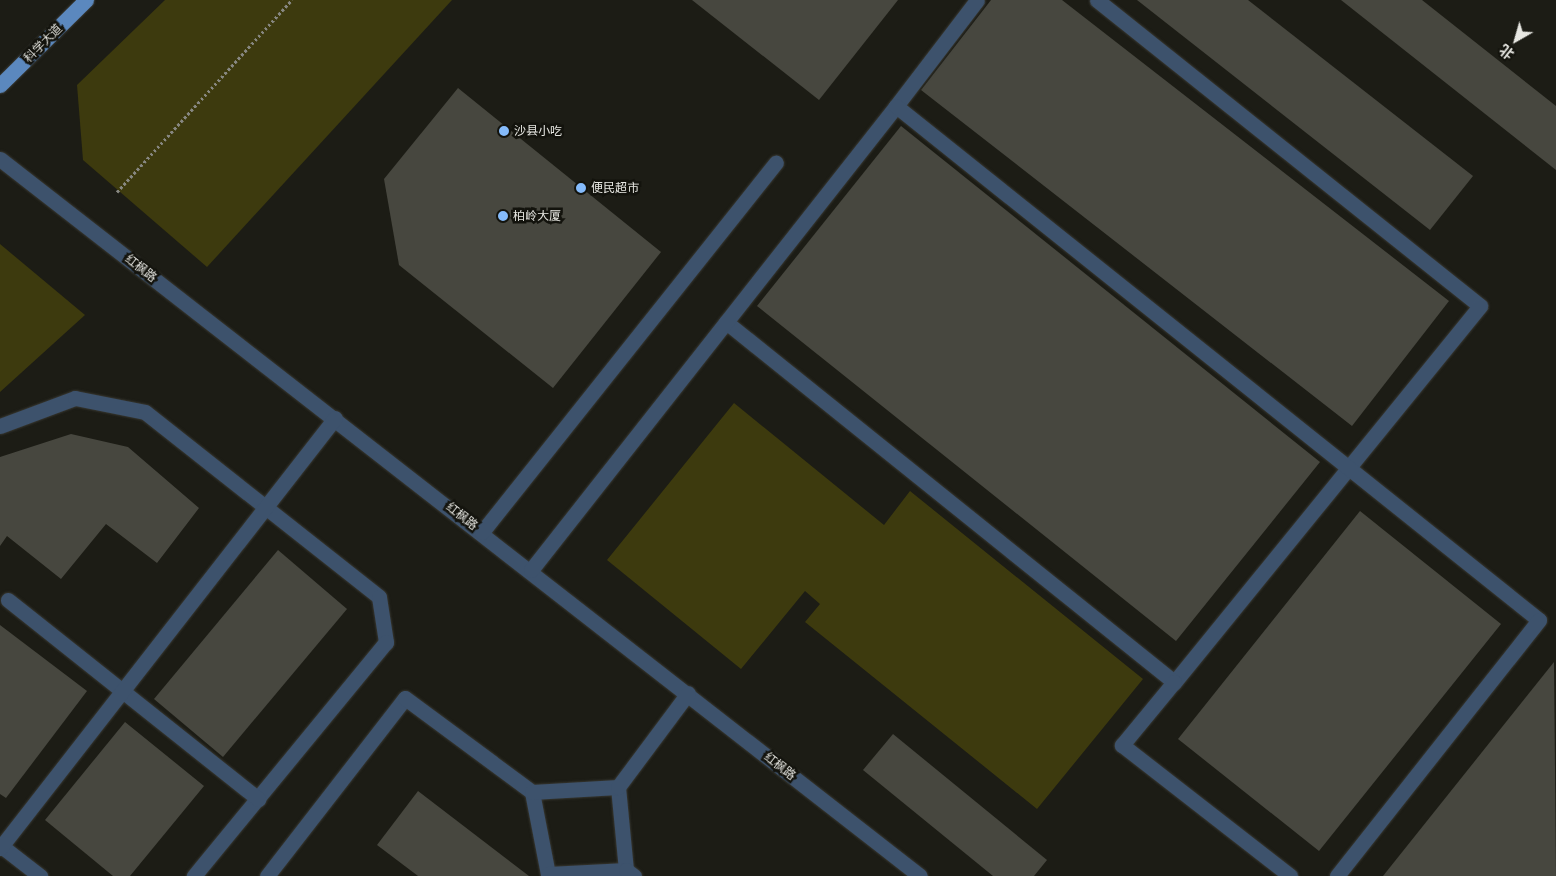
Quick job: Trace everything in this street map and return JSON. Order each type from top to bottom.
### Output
[{"type":"main road","name":"科学大道","points":[[0,85],[86,0]]},
{"type":"street","points":[[531,570],[896,106],[977,0]]},
{"type":"street","points":[[1097,0],[1480,306],[1122,745],[1290,876]]},
{"type":"street","points":[[896,106],[1539,620],[1337,876]]},
{"type":"street","name":"红枫路","points":[[0,159],[531,570],[920,876]]},
{"type":"street","points":[[482,532],[776,163]]},
{"type":"street","points":[[726,322],[1174,682]]},
{"type":"street","points":[[0,426],[75,398],[145,412],[379,597],[386,642],[194,876]]},
{"type":"street","points":[[40,876],[0,846],[335,418]]},
{"type":"street","points":[[8,600],[258,798]]},
{"type":"street","points":[[532,792],[548,874],[630,873],[618,787],[688,693]]},
{"type":"street","points":[[268,876],[406,698],[532,792],[618,787]]},
{"type":"path","points":[[117,192],[292,0]]},
{"type":"shaded area","points":[[165,0],[452,0],[207,267],[83,160],[77,85]]},
{"type":"shaded area","points":[[0,244],[85,315],[0,392]]},
{"type":"shaded area","points":[[734,403],[884,525],[910,491],[1143,679],[1037,809],[805,622],[820,604],[805,591],[741,669],[607,560]]},
{"type":"building","points":[[692,0],[898,0],[819,100]]},
{"type":"building","points":[[991,0],[1062,0],[1449,301],[1352,426],[921,90]]},
{"type":"building","points":[[1137,0],[1248,0],[1473,176],[1430,230]]},
{"type":"building","points":[[1341,0],[1422,0],[1556,106],[1556,170]]},
{"type":"building","name":"柏岭大厦","points":[[458,88],[661,252],[553,388],[399,265],[384,179]]},
{"type":"building","points":[[901,126],[1320,462],[1176,641],[757,306]]},
{"type":"building","points":[[71,434],[128,447],[199,508],[157,563],[106,524],[61,579],[7,536],[0,546],[0,457]]},
{"type":"building","points":[[1360,511],[1501,624],[1319,851],[1178,739]]},
{"type":"building","points":[[278,550],[347,609],[223,757],[154,699]]},
{"type":"building","points":[[0,625],[87,691],[6,798],[0,794]]},
{"type":"building","points":[[1554,662],[1556,876],[1383,876]]},
{"type":"building","points":[[125,722],[204,786],[130,876],[113,876],[45,820]]},
{"type":"building","points":[[893,734],[1047,860],[1034,876],[993,876],[863,770]]},
{"type":"building","points":[[418,791],[529,876],[418,876],[377,845]]},
{"type":"place","name":"沙县小吃","points":[[504,131]]},
{"type":"place","name":"便民超市","points":[[581,188]]},
{"type":"place","name":"柏岭大厦","points":[[503,216]]}]
